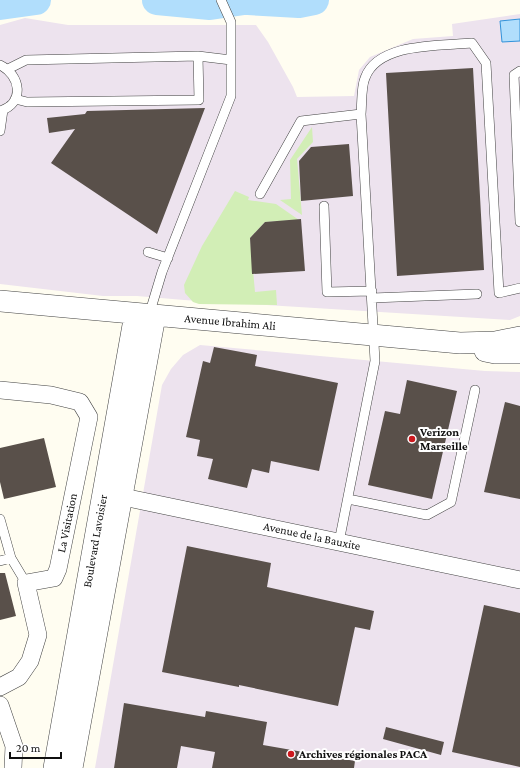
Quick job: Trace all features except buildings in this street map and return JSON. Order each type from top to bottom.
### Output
[{"type":"street","name":"Avenue Ibrahim Ali","points":[[0,301],[460,343],[495,342],[520,337]]},
{"type":"street","name":"Boulevard Lavoisier","points":[[54,768],[112,495],[146,315]]},
{"type":"street","name":"Avenue Ibrahim Ali","points":[[460,343],[495,354],[520,353]]},
{"type":"street","name":"La Visitation","points":[[0,390],[51,395],[80,402],[89,417],[58,569],[54,578],[26,583]]},
{"type":"street","name":"Boulevard Lavoisier","points":[[72,768],[112,495]]},
{"type":"street","name":"Avenue de la Bauxite","points":[[112,495],[520,580]]},
{"type":"street","points":[[0,687],[19,677],[30,661],[38,635],[26,583]]},
{"type":"street","points":[[0,705],[14,746],[13,768]]},
{"type":"lane","points":[[146,315],[231,96],[230,22],[221,0]]},
{"type":"lane","points":[[339,542],[376,361],[361,114],[364,79],[371,65],[389,54],[412,48],[472,43],[486,63],[499,292],[520,288]]},
{"type":"lane","points":[[0,131],[1,110],[9,106],[15,99],[17,93],[16,80],[4,67],[26,60],[198,56],[231,60]]},
{"type":"lane","points":[[15,99],[27,102],[199,100],[198,56]]},
{"type":"lane","points":[[520,71],[514,75],[520,222]]},
{"type":"lane","points":[[260,194],[300,121],[361,114]]},
{"type":"lane","points":[[324,206],[327,292],[372,294],[477,294]]},
{"type":"lane","points":[[148,252],[168,258]]},
{"type":"lane","points":[[348,499],[427,515],[451,502],[475,390]]},
{"type":"lane","points":[[0,519],[11,558],[26,583]]},
{"type":"lane","points":[[0,561],[11,558]]},
{"type":"shaded area","points":[[520,14],[520,316],[510,320],[137,296],[103,296],[0,284],[0,25],[25,18],[68,25],[256,25],[268,42],[297,97],[354,96],[359,70],[370,57],[413,39],[453,36],[452,24]]},
{"type":"shaded area","points":[[200,345],[485,371],[520,372],[520,768],[95,768],[162,385],[171,369],[183,355]]},
{"type":"green space","points":[[312,127],[313,142],[297,159],[302,215],[280,200],[291,199],[290,160]]},
{"type":"green space","points":[[235,191],[249,197],[248,200],[276,204],[299,220],[265,222],[250,238],[255,292],[276,290],[277,305],[199,304],[193,302],[185,293],[184,285],[202,246]]},
{"type":"water","points":[[520,19],[520,41],[502,42],[500,21]]},
{"type":"waterway","points":[[0,5],[36,0]]},
{"type":"waterway","points":[[157,0],[210,5],[244,0]]},
{"type":"waterway","points":[[248,0],[299,3],[314,0]]},
{"type":"place","name":"Verizon Marseille","points":[[412,439]]},
{"type":"place","name":"Archives régionales PACA","points":[[291,754]]}]
